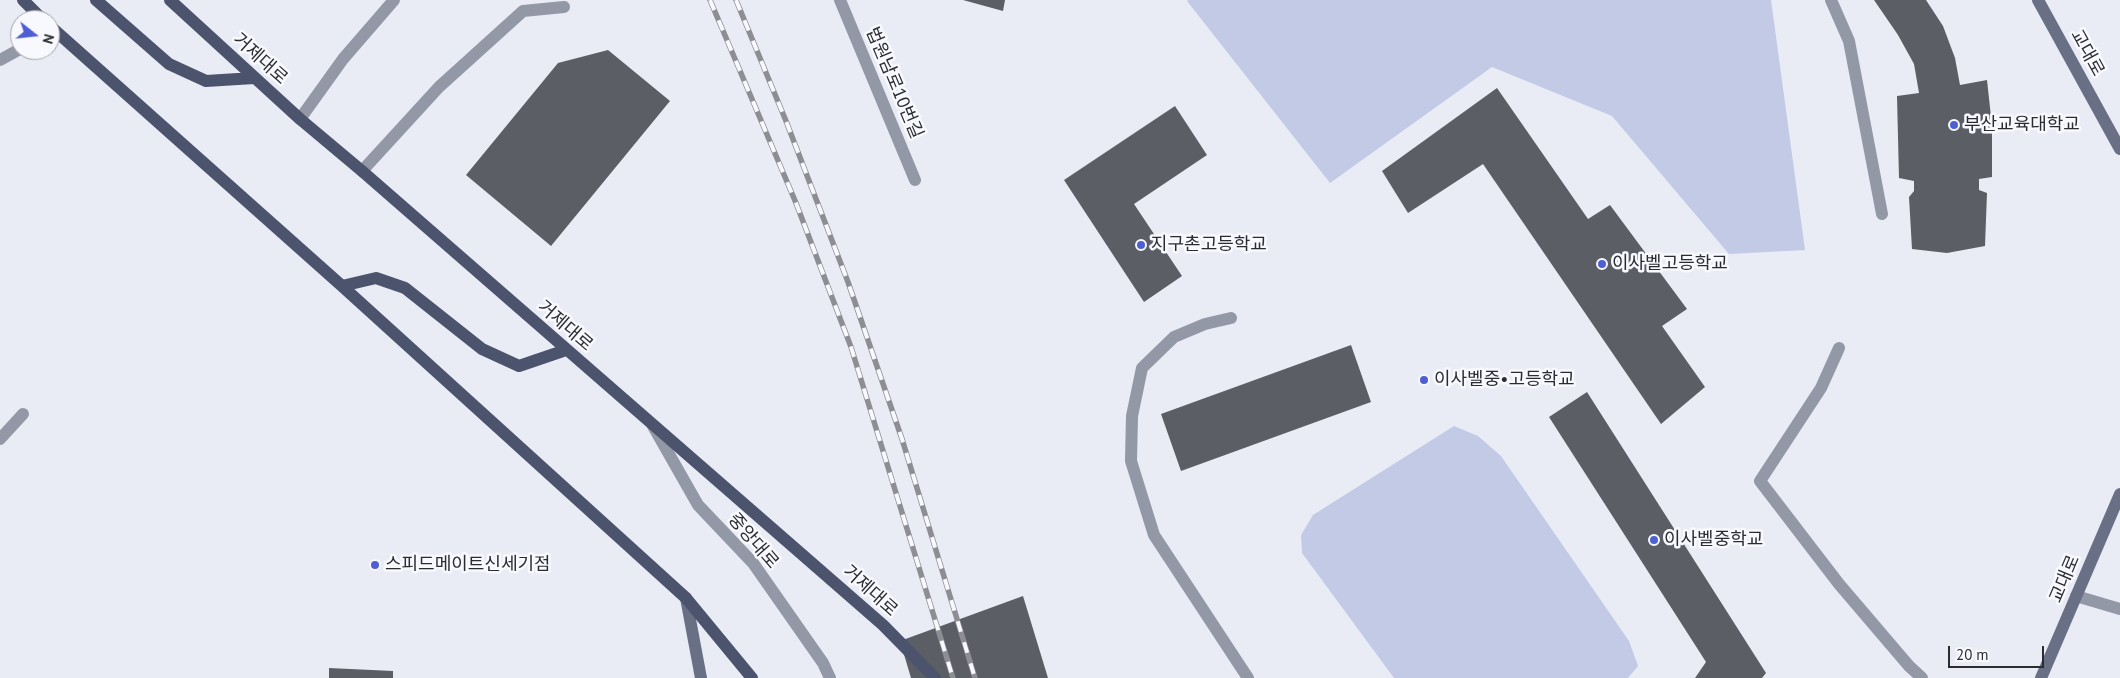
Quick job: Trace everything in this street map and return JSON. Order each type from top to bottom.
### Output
[{"type":"main road","points":[[23,0],[33,10]]},
{"type":"main road","points":[[96,0],[169,64],[206,81],[254,78]]},
{"type":"main road","name":"거제대로","points":[[170,0],[254,78],[883,626],[935,678]]},
{"type":"main road","name":"교대로","points":[[2038,0],[2120,149]]},
{"type":"main road","points":[[60,38],[342,286],[686,598],[752,678]]},
{"type":"main road","points":[[342,286],[376,278],[405,288],[482,349],[519,366],[566,350]]},
{"type":"main road","name":"교대로","points":[[2041,678],[2120,494]]},
{"type":"main road","points":[[686,598],[701,678]]},
{"type":"street","points":[[300,118],[343,59],[394,0]]},
{"type":"street","name":"법원남로10번길","points":[[840,0],[915,180]]},
{"type":"street","points":[[1831,0],[1849,41],[1882,214]]},
{"type":"street","points":[[362,171],[439,87],[522,11],[564,7]]},
{"type":"street","points":[[1231,318],[1205,324],[1174,337],[1142,368],[1132,416],[1131,461],[1154,535],[1248,678]]},
{"type":"street","points":[[1839,348],[1820,388],[1760,481],[1839,584],[1909,666],[1922,678]]},
{"type":"street","points":[[0,438],[23,414]]},
{"type":"street","name":"중앙대로","points":[[652,426],[698,505],[753,562],[823,663],[830,678]]},
{"type":"street","points":[[2076,596],[2120,609]]},
{"type":"shaded area","points":[[1771,0],[1805,250],[1729,254],[1612,116],[1492,67],[1330,183],[1187,1]]},
{"type":"shaded area","points":[[1454,426],[1478,436],[1501,456],[1629,641],[1638,666],[1628,678],[1394,678],[1302,553],[1301,535],[1313,515]]},
{"type":"building","points":[[963,0],[1005,0],[1003,11]]},
{"type":"building","points":[[1874,0],[1926,0],[1943,26],[1955,58],[1960,85],[1987,80],[1992,126],[1992,177],[1979,179],[1979,190],[1987,193],[1985,246],[1947,253],[1912,249],[1909,197],[1914,191],[1914,181],[1899,178],[1897,96],[1919,93],[1914,64],[1898,35]]},
{"type":"building","points":[[608,50],[670,101],[551,246],[466,175],[558,63]]},
{"type":"building","name":"이사벨고등학교","points":[[1497,88],[1588,219],[1610,205],[1687,309],[1662,326],[1705,387],[1661,424],[1483,164],[1408,213],[1382,171]]},
{"type":"building","points":[[1175,106],[1207,155],[1134,204],[1182,276],[1144,302],[1064,180]]},
{"type":"building","points":[[1351,345],[1371,402],[1181,471],[1161,414]]},
{"type":"building","name":"이사벨중학교","points":[[1587,392],[1766,673],[1762,678],[1695,678],[1706,662],[1549,417]]},
{"type":"building","points":[[1023,596],[1048,678],[911,678],[900,641]]},
{"type":"building","points":[[329,668],[393,671],[393,678],[329,678]]},
{"type":"railway","points":[[710,0],[796,203],[851,347],[953,678]]},
{"type":"railway","points":[[736,0],[786,121],[848,282],[902,439],[975,678]]},
{"type":"place","name":"부산교육대학교","points":[[1954,125]]},
{"type":"place","name":"지구촌고등학교","points":[[1141,245]]},
{"type":"place","name":"이사벨고등학교","points":[[1602,264]]},
{"type":"place","name":"이사벨중•고등학교","points":[[1424,380]]},
{"type":"place","name":"이사벨중학교","points":[[1654,540]]},
{"type":"place","name":"스피드메이트신세기점","points":[[375,565]]}]
